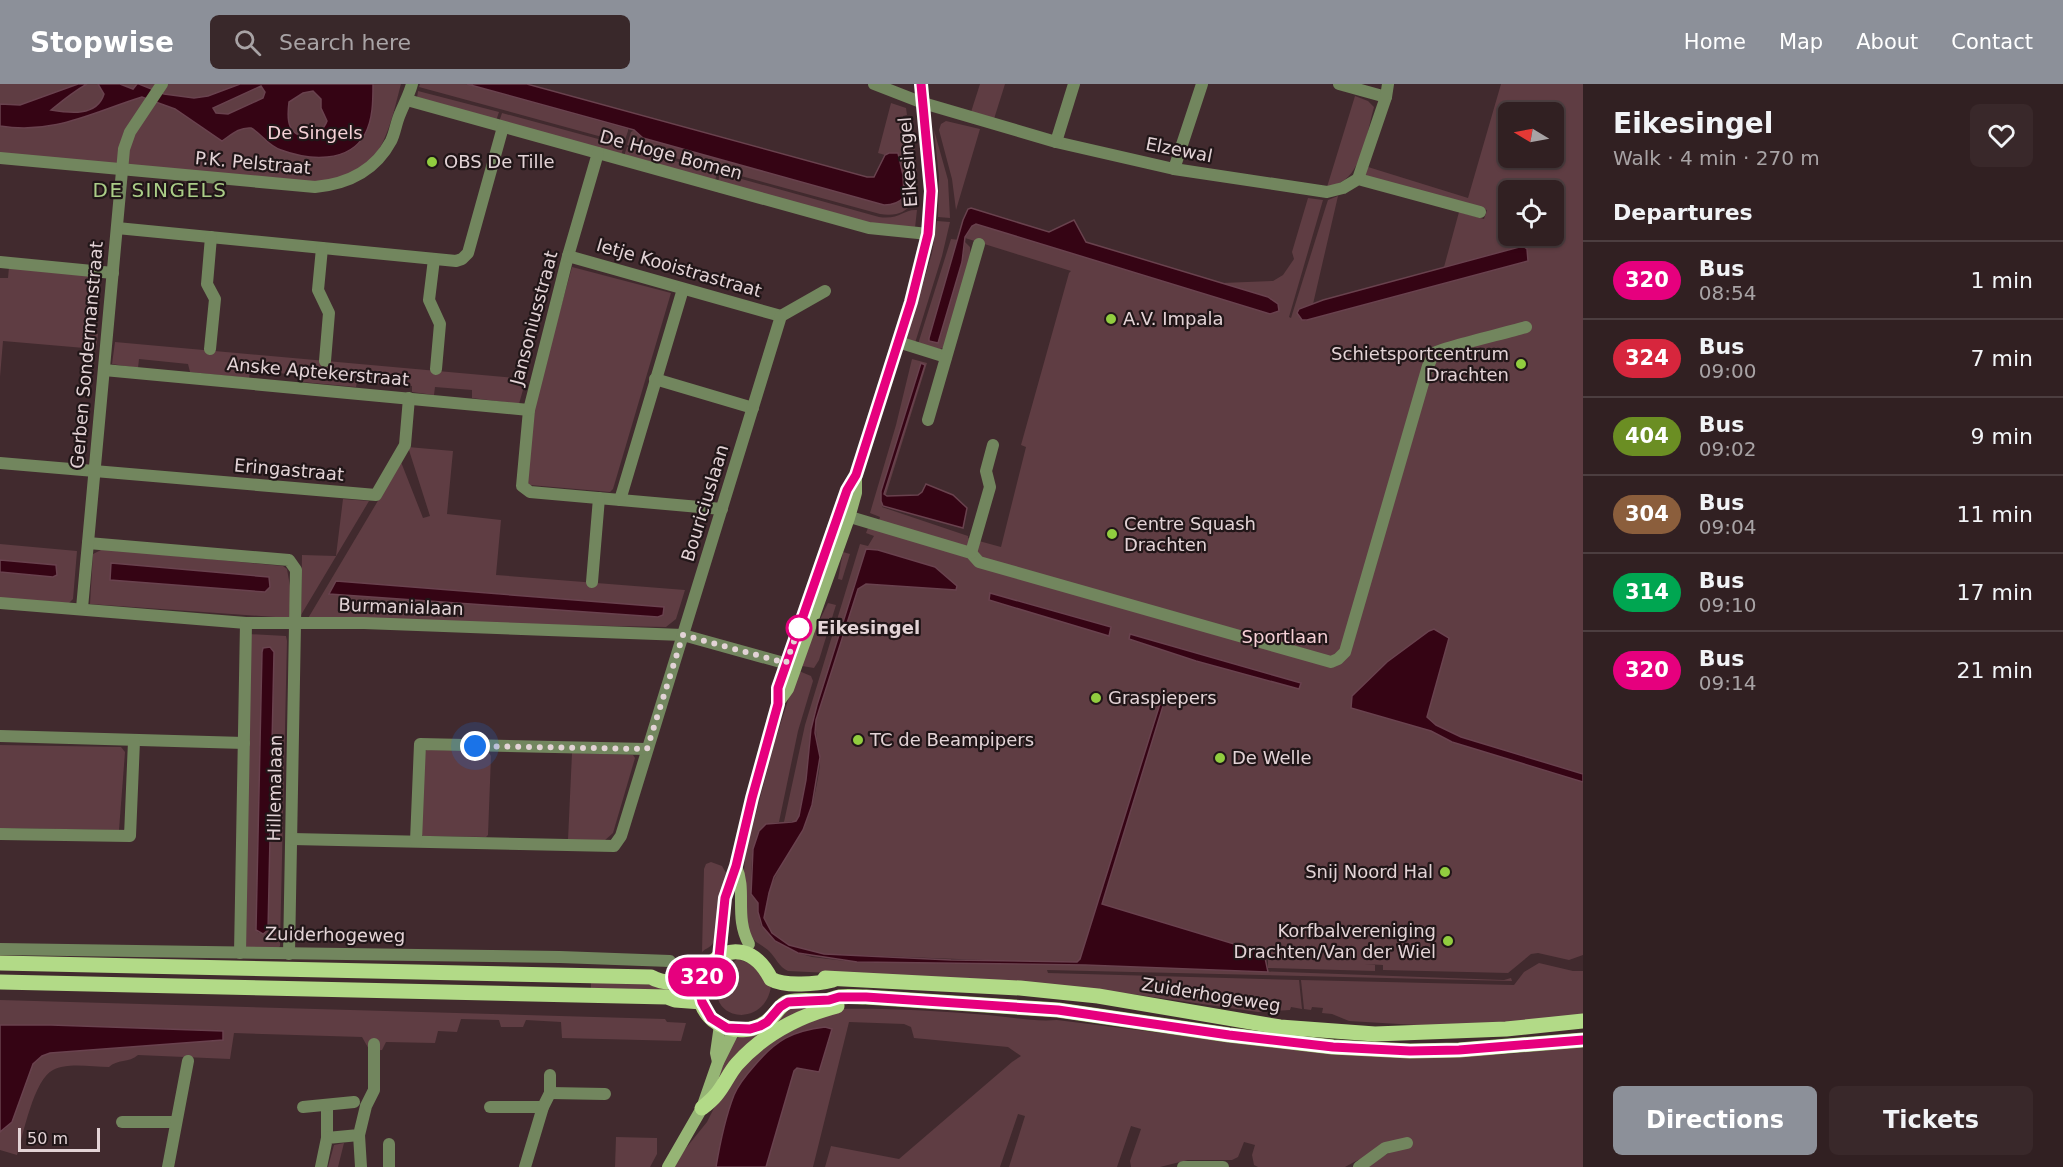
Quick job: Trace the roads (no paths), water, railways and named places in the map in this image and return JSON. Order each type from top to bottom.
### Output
[{"type":"main road","points":[[748,944],[767,954],[774,964],[778,991],[767,1022],[750,1029],[731,1025],[716,1010],[702,988],[706,970],[725,950],[748,944]]},
{"type":"main road","points":[[725,950],[756,957],[766,969],[778,991]]},
{"type":"main road","name":"Zuiderhogeweg","points":[[0,963],[651,977],[657,981],[688,981],[702,988]]},
{"type":"main road","name":"Zuiderhogeweg","points":[[778,991],[833,980],[901,981],[1032,989],[1098,996],[1280,1027],[1375,1034],[1506,1029],[1583,1021]]},
{"type":"main road","points":[[0,982],[667,997],[674,993],[702,988]]},
{"type":"main road","name":"Zuiderhogeweg","points":[[778,991],[788,1002],[866,997],[1058,1010],[1229,1035],[1333,1047],[1410,1051],[1459,1050],[1583,1040]]},
{"type":"main road","points":[[702,1108],[717,1094],[735,1066],[772,1033],[809,1014],[866,997]]},
{"type":"street","name":"P.K. Pelstraat","points":[[0,158],[315,187],[344,182],[368,170],[381,157],[392,140],[412,84]]},
{"type":"street","name":"Elzewal","points":[[874,84],[922,103],[1056,142],[1174,169],[1327,192],[1343,188],[1358,179]]},
{"type":"street","name":"Eikesingel","points":[[725,950],[725,898],[736,866],[778,704],[778,688],[791,665],[844,516],[847,490],[856,475],[911,302],[928,234],[931,191],[921,84]]},
{"type":"street","points":[[1056,142],[1074,84]]},
{"type":"street","points":[[1174,169],[1202,84]]},
{"type":"street","points":[[1339,84],[1387,90],[1358,179],[1480,212]]},
{"type":"street","name":"Gerben Sondermanstraat","points":[[82,609],[122,170],[127,139],[159,87]]},
{"type":"street","name":"De Hoge Bomen","points":[[407,100],[868,228],[928,234]]},
{"type":"street","points":[[117,228],[462,260],[468,254],[503,127]]},
{"type":"street","name":"Jansoniusstraat","points":[[598,153],[568,256],[529,410],[522,486],[530,492],[599,498]]},
{"type":"street","points":[[210,350],[215,299],[207,284],[211,237]]},
{"type":"street","points":[[928,420],[979,244]]},
{"type":"street","points":[[322,248],[318,290],[329,313],[325,360]]},
{"type":"street","name":"Ietje Kooistrastraat","points":[[568,256],[781,316]]},
{"type":"street","points":[[434,259],[429,300],[440,324],[436,369]]},
{"type":"street","points":[[0,262],[113,273]]},
{"type":"street","points":[[620,500],[683,289]]},
{"type":"street","points":[[781,316],[825,291]]},
{"type":"street","name":"Bouriciuslaan","points":[[292,839],[614,846],[621,836],[781,316]]},
{"type":"street","points":[[844,516],[971,553],[979,562],[1327,662],[1338,659],[1345,651],[1428,366],[1434,354],[1443,349],[1526,327]]},
{"type":"street","points":[[898,342],[946,357]]},
{"type":"street","name":"Anske Aptekerstraat","points":[[104,370],[529,410]]},
{"type":"street","points":[[655,379],[753,408]]},
{"type":"street","name":"Eringastraat","points":[[95,470],[376,495],[405,445],[409,398]]},
{"type":"street","points":[[971,553],[990,487],[986,471],[993,445]]},
{"type":"street","points":[[0,463],[95,470]]},
{"type":"street","points":[[592,582],[599,498],[722,509]]},
{"type":"street","points":[[88,543],[289,560],[296,570],[296,623]]},
{"type":"street","name":"Burmanialaan","points":[[0,603],[246,623],[364,623],[683,635],[791,665]]},
{"type":"street","name":"Hillemalaan","points":[[240,953],[246,623]]},
{"type":"street","name":"Hillemalaan","points":[[289,954],[296,623]]},
{"type":"street","points":[[0,736],[244,743]]},
{"type":"street","points":[[0,834],[130,836],[134,741]]},
{"type":"street","points":[[416,841],[420,744],[647,749]]},
{"type":"street","name":"Eikesingel","points":[[736,866],[741,878],[741,924],[748,944]]},
{"type":"street","name":"Zuiderhogeweg","points":[[0,949],[560,957],[670,961]]},
{"type":"street","points":[[668,1167],[702,1108],[731,1025]]},
{"type":"street","points":[[361,1167],[359,1135],[366,1106],[374,1090],[375,1044]]},
{"type":"street","points":[[168,1167],[188,1061]]},
{"type":"street","points":[[525,1167],[543,1107],[550,1093],[550,1075]]},
{"type":"street","points":[[550,1093],[605,1094]]},
{"type":"street","points":[[303,1107],[354,1102]]},
{"type":"street","points":[[321,1167],[327,1138],[327,1106]]},
{"type":"street","points":[[490,1107],[543,1107]]},
{"type":"street","points":[[122,1122],[176,1122]]},
{"type":"street","points":[[327,1138],[359,1135]]},
{"type":"street","points":[[1359,1167],[1385,1148],[1407,1143]]},
{"type":"street","points":[[389,1144],[389,1167]]},
{"type":"street","points":[[1183,1167],[1223,1167]]},
{"type":"place","name":"OBS De Tille","points":[[432,162]]},
{"type":"place","name":"A.V. Impala","points":[[1111,319]]},
{"type":"place","name":"Schietsportcentrum Drachten","points":[[1521,364]]},
{"type":"place","name":"Centre Squash Drachten","points":[[1112,534]]},
{"type":"place","name":"Eikesingel","points":[[799,628]]},
{"type":"place","name":"Graspiepers","points":[[1096,698]]},
{"type":"place","name":"TC de Beampipers","points":[[858,740]]},
{"type":"place","name":"De Welle","points":[[1220,758]]},
{"type":"place","name":"Snij Noord Hal","points":[[1445,872]]},
{"type":"place","name":"Korfbalvereniging Drachten/Van der Wiel","points":[[1448,941]]},
{"type":"district","name":"DE SINGELS","points":[[160,190]]},
{"type":"park label","name":"De Singels","points":[[315,133]]},
{"type":"park label","name":"Sportlaan","points":[[1285,637]]}]
